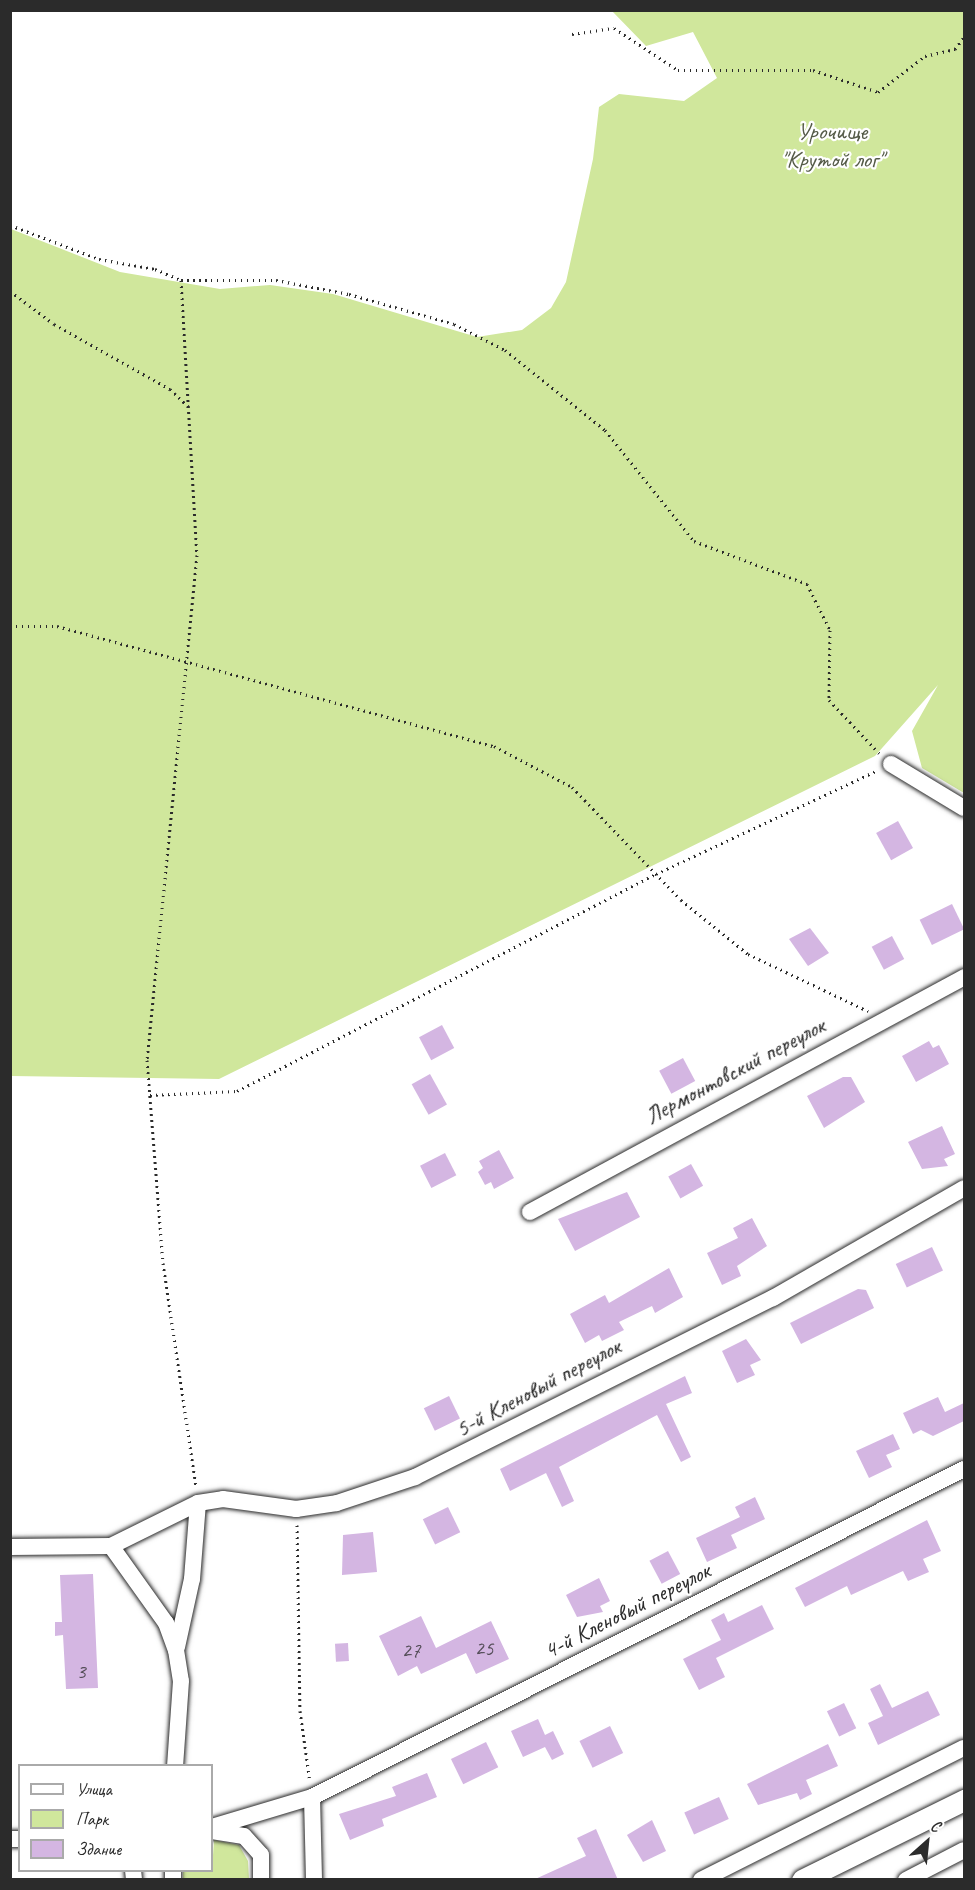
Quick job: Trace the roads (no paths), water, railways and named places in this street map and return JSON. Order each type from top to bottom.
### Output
[{"type":"main road","points":[[807,1878],[964,1800]]},
{"type":"street","points":[[891,764],[964,808]]},
{"type":"street","name":"Лермонтовский переулок","points":[[530,1212],[878,1021],[964,977]]},
{"type":"street","name":"5-й Кленовый переулок","points":[[111,1546],[198,1503],[223,1499],[297,1509],[337,1503],[415,1477],[503,1437],[602,1380],[772,1298],[964,1188]]},
{"type":"street","name":"4-й Кленовый переулок","points":[[213,1829],[312,1797],[964,1469]]},
{"type":"street","points":[[176,1650],[192,1579],[198,1503]]},
{"type":"street","points":[[10,1547],[111,1546],[166,1623],[176,1650],[181,1682],[175,1764]]},
{"type":"street","points":[[701,1880],[964,1748]]},
{"type":"street","points":[[312,1797],[314,1880]]},
{"type":"street","points":[[213,1829],[244,1836],[261,1855],[261,1880]]},
{"type":"street","points":[[906,1880],[964,1850]]},
{"type":"park label","name":"Урочище \"Крутой лог\"","points":[[832,146]]}]
